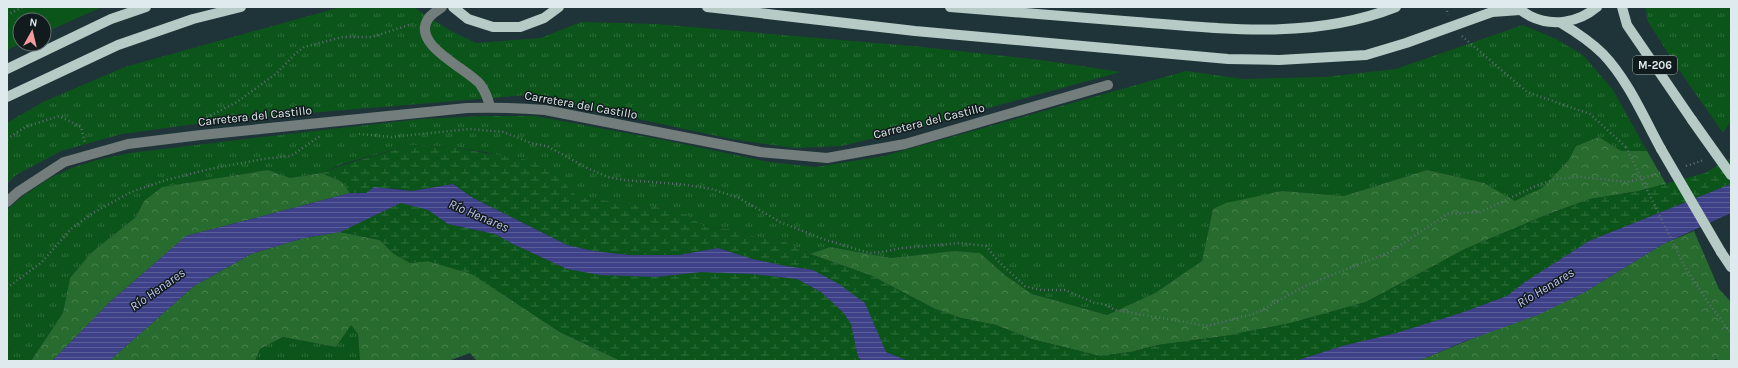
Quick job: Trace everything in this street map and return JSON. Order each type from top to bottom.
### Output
[{"type":"main road","points":[[7,69],[111,19],[146,7]]},
{"type":"main road","points":[[7,98],[118,45],[193,19],[241,7]]},
{"type":"main road","points":[[452,7],[468,19],[493,27],[520,27],[544,18],[559,7]]},
{"type":"main road","points":[[707,7],[915,31],[1228,59],[1279,60],[1366,55],[1452,27],[1492,12],[1518,9]]},
{"type":"main road","points":[[950,7],[1221,29],[1286,30],[1318,27],[1372,16],[1396,7]]},
{"type":"main road","name":"M-206","points":[[1518,9],[1539,20],[1561,22],[1576,20],[1590,13],[1597,7]]},
{"type":"main road","name":"M-206","points":[[1622,7],[1627,25],[1731,175]]},
{"type":"main road","name":"M-206","points":[[1561,22],[1579,34],[1603,55],[1627,86],[1661,149],[1731,267]]},
{"type":"street","points":[[442,7],[428,19],[426,24],[426,36],[433,46],[479,83],[488,98],[490,107]]},
{"type":"street","name":"Carretera del Castillo","points":[[7,202],[18,192],[64,162],[128,144],[200,135],[490,107],[545,110],[760,152],[827,158],[905,144],[1108,85]]},
{"type":"path","points":[[7,15],[23,7]]},
{"type":"path","points":[[1446,7],[1452,27],[1527,92],[1590,114],[1626,147],[1684,265],[1707,301],[1731,333]]},
{"type":"path","points":[[200,135],[206,118],[237,102],[277,72],[304,47],[343,37],[372,37],[412,24],[426,24]]},
{"type":"path","points":[[7,139],[25,127],[59,116],[81,127],[88,155]]},
{"type":"path","points":[[7,288],[42,262],[71,229],[93,213],[130,192],[166,180],[210,169],[263,159],[291,156],[329,132],[315,123]]},
{"type":"path","points":[[352,133],[391,137],[470,129],[503,132],[534,144],[547,146],[587,168],[608,177],[624,180],[680,184],[712,190],[739,198],[780,222],[848,248],[868,253],[902,248],[960,244],[986,246],[1025,286],[1041,290],[1065,290],[1095,303],[1104,304],[1115,310],[1208,326],[1256,313],[1309,284],[1390,252],[1447,214],[1480,212],[1538,185],[1556,179],[1581,177],[1628,182],[1665,172]]},
{"type":"path","points":[[1680,167],[1709,159]]},
{"type":"green space","points":[[7,7],[102,7],[52,29],[52,12],[12,12],[12,48],[7,50]]},
{"type":"green space","points":[[341,7],[413,7],[451,31],[476,43],[541,38],[581,22],[656,24],[923,47],[1041,60],[1121,72],[904,131],[841,146],[794,148],[731,139],[527,95],[225,120],[122,134],[61,151],[16,175],[7,184],[7,123],[43,102],[125,67]]},
{"type":"green space","points":[[1646,7],[1731,7],[1731,121],[1723,133],[1677,67],[1647,20]]},
{"type":"green space","points":[[1523,25],[1556,39],[1583,55],[1613,90],[1647,151],[1621,151],[1599,137],[1576,146],[1568,161],[1542,188],[1515,202],[1484,183],[1427,170],[1344,196],[1282,191],[1213,209],[1202,261],[1155,293],[1107,315],[1032,294],[1006,276],[980,253],[955,251],[891,258],[830,247],[810,254],[781,240],[756,237],[731,229],[707,228],[678,210],[577,197],[562,182],[510,159],[486,152],[449,147],[411,145],[342,164],[322,173],[290,178],[268,170],[162,187],[144,201],[136,217],[91,253],[70,278],[63,313],[31,361],[7,361],[7,210],[23,196],[50,178],[72,168],[97,160],[130,153],[421,119],[486,116],[535,116],[664,140],[769,162],[816,167],[884,156],[1186,71],[1243,79],[1325,77],[1396,69]]},
{"type":"green space","points":[[1599,137],[1621,151],[1647,151],[1666,184],[1639,191],[1590,199],[1546,215],[1465,249],[1366,302],[1291,323],[1225,336],[1158,345],[1131,352],[1100,356],[1031,339],[996,325],[961,318],[935,309],[872,276],[810,254],[830,247],[891,258],[955,251],[980,253],[1006,276],[1032,294],[1107,315],[1155,293],[1202,261],[1213,209],[1226,203],[1282,191],[1344,196],[1427,170],[1484,183],[1515,201],[1542,188],[1568,161],[1576,146]]},
{"type":"green space","points":[[411,145],[449,147],[546,163],[577,197],[678,210],[707,228],[731,229],[756,237],[781,240],[810,254],[872,276],[935,309],[961,318],[996,325],[1031,339],[1100,356],[1131,352],[1158,345],[1225,336],[1291,323],[1366,302],[1465,249],[1546,215],[1590,199],[1639,191],[1705,173],[1731,158],[1731,184],[1589,241],[1525,282],[1507,296],[1461,313],[1393,334],[1346,345],[1295,361],[908,361],[886,352],[876,330],[813,270],[752,259],[718,248],[679,255],[629,255],[593,251],[567,245],[473,198],[453,184],[412,191],[392,188],[366,193],[350,193],[342,182],[322,173],[343,165]]},
{"type":"green space","points":[[268,170],[290,178],[322,173],[342,182],[350,193],[186,236],[110,302],[52,361],[31,361],[63,313],[70,278],[91,253],[136,217],[144,201],[162,187]]},
{"type":"green space","points":[[401,202],[428,210],[448,224],[495,234],[567,269],[656,277],[701,272],[752,274],[797,279],[821,292],[843,312],[851,324],[858,357],[862,361],[621,361],[560,332],[472,274],[428,261],[410,263],[393,253],[380,240],[340,232]]},
{"type":"green space","points":[[1694,231],[1719,289],[1731,302],[1731,361],[1719,361],[1716,359],[1712,361],[1418,361],[1585,292],[1663,244]]},
{"type":"green space","points":[[340,232],[380,240],[393,253],[410,263],[428,261],[472,274],[560,332],[621,361],[477,361],[470,353],[448,361],[363,361],[360,360],[358,334],[351,325],[336,347],[283,337],[260,349],[255,361],[109,361],[194,286],[251,254],[304,238]]},
{"type":"green space","points":[[351,325],[358,334],[360,360],[363,361],[255,361],[260,349],[283,337],[336,347]]},
{"type":"water","name":"Río Henares","points":[[453,184],[473,198],[567,245],[593,251],[629,255],[679,255],[718,248],[752,259],[813,270],[839,284],[865,303],[886,352],[908,361],[862,361],[858,357],[851,324],[843,312],[821,292],[797,279],[752,274],[701,272],[656,277],[600,275],[567,269],[495,234],[448,224],[428,210],[401,203],[340,232],[304,238],[251,254],[194,286],[109,361],[52,361],[110,302],[186,236],[350,193],[366,193],[374,187],[412,191]]},
{"type":"water","name":"Río Henares","points":[[1731,184],[1731,213],[1663,244],[1585,292],[1538,315],[1463,342],[1418,361],[1295,361],[1346,345],[1393,334],[1461,313],[1507,296],[1525,282],[1589,241]]}]
